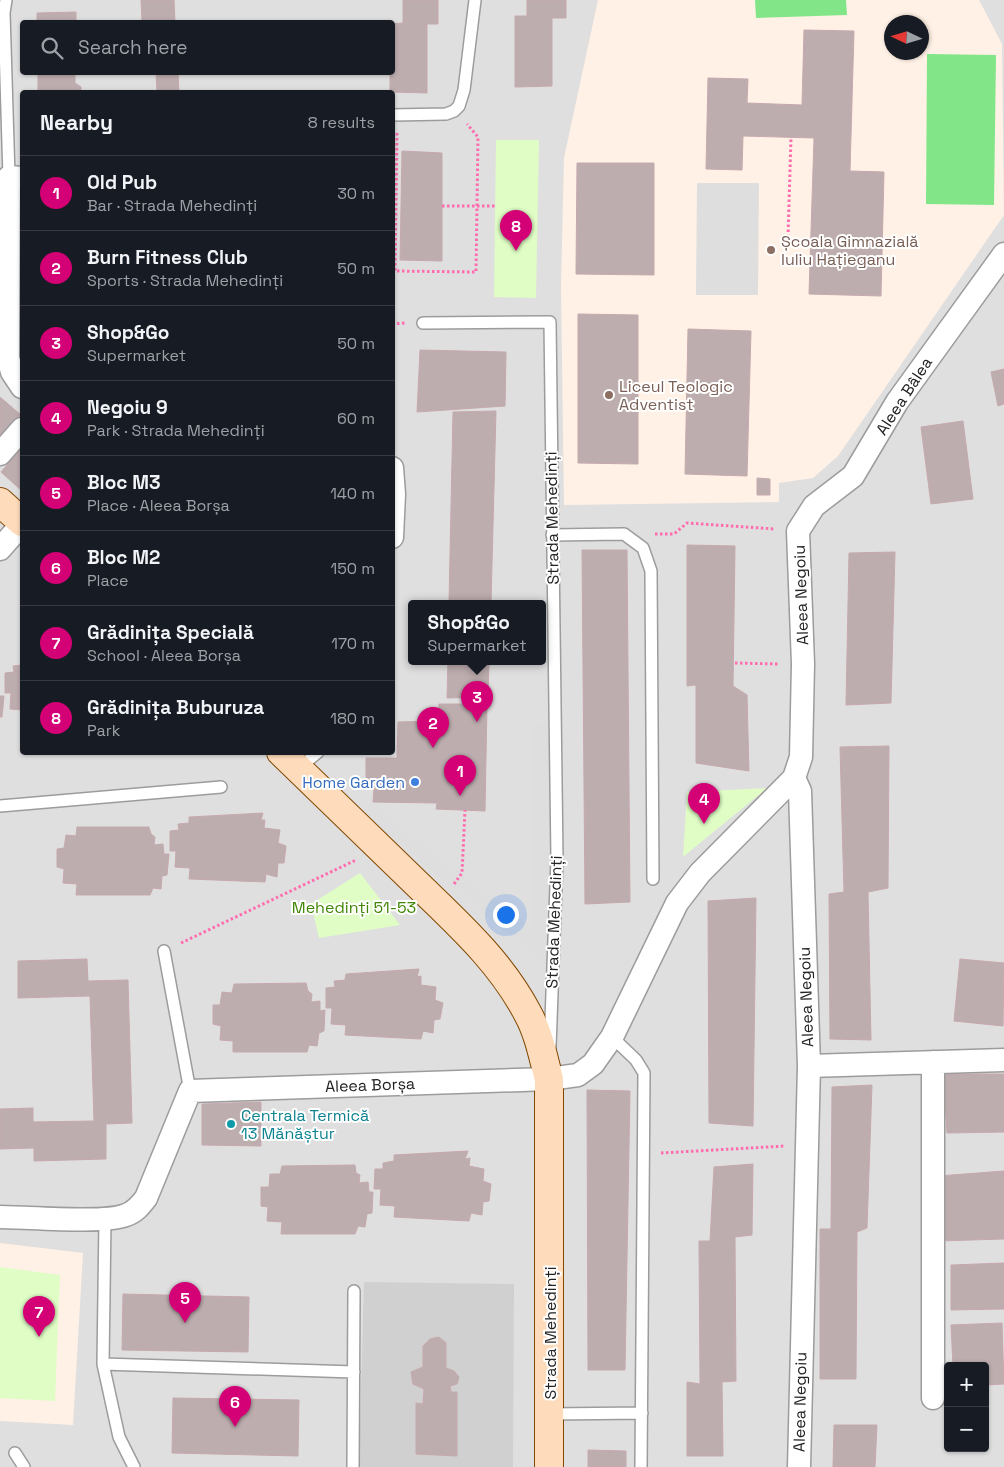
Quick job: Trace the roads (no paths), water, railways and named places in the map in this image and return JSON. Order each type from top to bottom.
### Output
[{"type":"street","points":[[16,178],[8,358],[12,372],[20,384]]},
{"type":"street","name":"Aleea Bâlea","points":[[798,531],[814,506],[853,476],[897,402],[1004,254]]},
{"type":"street","points":[[0,454],[20,431]]},
{"type":"street","points":[[0,502],[20,521]]},
{"type":"street","points":[[0,549],[20,525]]},
{"type":"street","name":"Aleea Negoiu","points":[[798,531],[803,664],[801,757],[794,778],[800,791],[808,1066],[799,1467]]},
{"type":"street","name":"Strada Mehedinți","points":[[299,758],[380,848],[470,934],[500,969],[529,1015],[539,1040],[549,1079],[549,1467]]},
{"type":"street","points":[[549,1079],[578,1076],[593,1064],[612,1037],[677,903],[700,874],[794,778]]},
{"type":"street","points":[[808,1066],[1004,1060]]},
{"type":"street","points":[[932,1062],[933,1398]]},
{"type":"street","name":"Aleea Borșa","points":[[190,1091],[549,1079]]},
{"type":"street","points":[[0,1217],[105,1218],[124,1216],[137,1210],[146,1198],[190,1091]]},
{"type":"lane","points":[[6,0],[4,13],[16,178]]},
{"type":"lane","points":[[395,115],[446,114],[454,111],[459,106],[464,90],[474,0]]},
{"type":"lane","name":"Strada Mehedinți","points":[[423,323],[550,322],[557,859],[549,1079]]},
{"type":"lane","points":[[552,535],[624,534],[643,548],[651,571],[653,879]]},
{"type":"lane","points":[[0,806],[221,787]]},
{"type":"lane","points":[[164,951],[190,1091]]},
{"type":"lane","points":[[612,1037],[636,1060],[644,1073],[642,1467]]},
{"type":"lane","points":[[105,1218],[103,1364],[118,1437],[134,1467]]},
{"type":"lane","points":[[353,1467],[354,1291]]},
{"type":"lane","points":[[103,1364],[354,1372]]},
{"type":"lane","points":[[550,1414],[642,1413]]},
{"type":"lane","points":[[15,1453],[24,1467]]},
{"type":"place","name":"Școala Gimnazială Iuliu Hațieganu","points":[[771,250]]},
{"type":"place","name":"Grădinița Buburuza","points":[[516,251]]},
{"type":"place","name":"Liceul Teologic Adventist","points":[[609,395]]},
{"type":"place","name":"Shop&Go","points":[[477,722]]},
{"type":"place","name":"Burn Fitness Club","points":[[433,748]]},
{"type":"place","name":"Home Garden","points":[[415,782]]},
{"type":"place","name":"Old Pub","points":[[460,796]]},
{"type":"place","name":"Negoiu 9","points":[[704,824]]},
{"type":"place","name":"Centrala Termică 13 Mănăștur","points":[[231,1124]]},
{"type":"place","name":"Bloc M3","points":[[185,1323]]},
{"type":"place","name":"Grădinița Specială","points":[[39,1337]]},
{"type":"place","name":"Bloc M2","points":[[235,1427]]},
{"type":"park label","name":"Mehedinți 51-53","points":[[354,907]]}]
